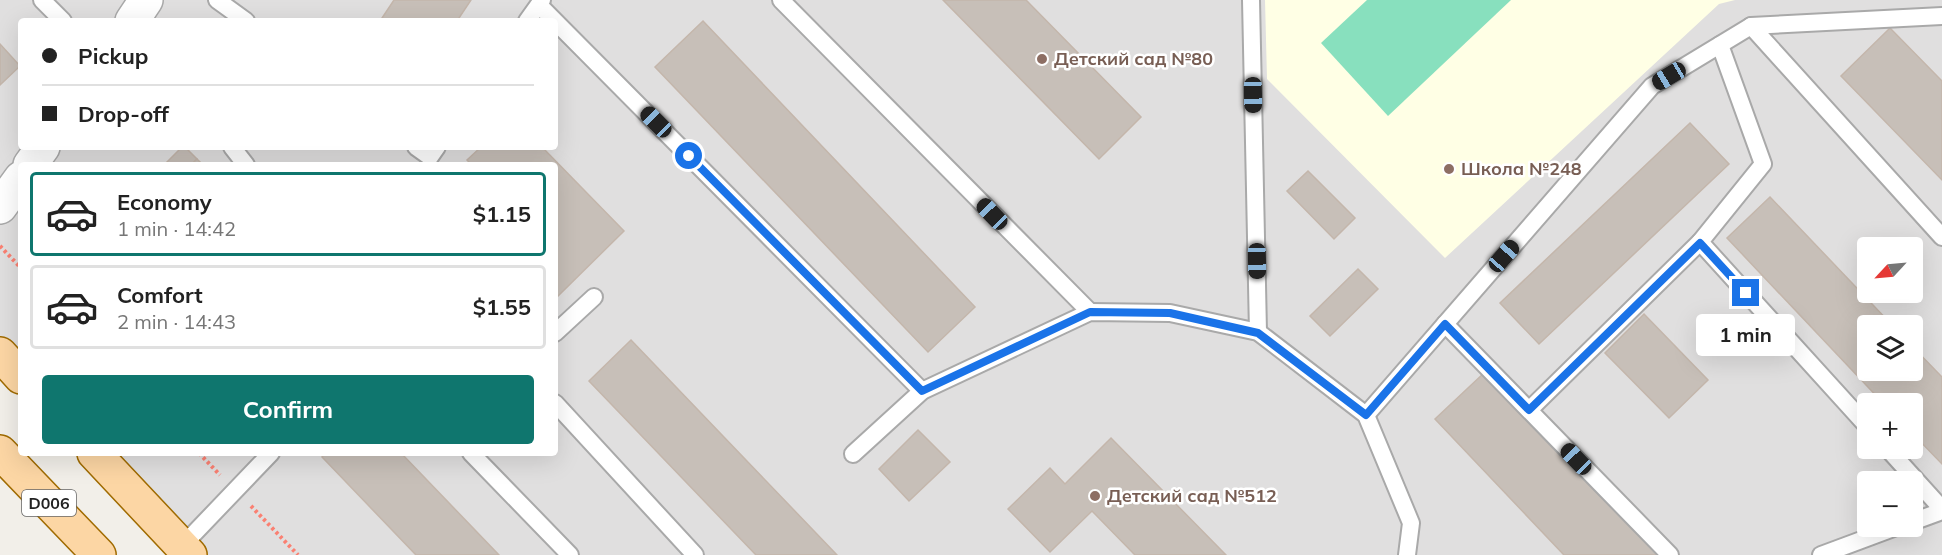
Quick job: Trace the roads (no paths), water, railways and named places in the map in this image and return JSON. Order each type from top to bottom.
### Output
[{"type":"main road","points":[[0,354],[18,373]]},
{"type":"main road","name":"D006","points":[[0,452],[99,555]]},
{"type":"main road","points":[[96,456],[186,551]]},
{"type":"street","points":[[134,18],[146,0]]},
{"type":"street","points":[[0,207],[18,182]]},
{"type":"lane","points":[[42,0],[60,18]]},
{"type":"lane","points":[[217,0],[242,18]]},
{"type":"lane","points":[[781,0],[1090,312]]},
{"type":"lane","points":[[1251,0],[1258,333]]},
{"type":"lane","points":[[529,18],[541,2],[557,18]]},
{"type":"lane","points":[[1366,415],[1652,86],[1751,26],[1942,16]]},
{"type":"lane","points":[[558,19],[922,391]]},
{"type":"lane","points":[[1751,26],[1942,237]]},
{"type":"lane","points":[[1529,410],[1700,243],[1763,164],[1720,45]]},
{"type":"lane","points":[[234,150],[244,162]]},
{"type":"lane","points":[[1700,243],[1857,415]]},
{"type":"lane","points":[[558,330],[594,297]]},
{"type":"lane","points":[[853,454],[922,391],[1090,312],[1170,313],[1258,333],[1366,415],[1411,523],[1407,555]]},
{"type":"lane","points":[[1445,324],[1670,555]]},
{"type":"lane","points":[[558,406],[696,555]]},
{"type":"lane","points":[[186,551],[268,456]]},
{"type":"lane","points":[[474,456],[570,555]]},
{"type":"lane","points":[[1897,459],[1942,510],[1923,518]]},
{"type":"lane","points":[[1821,555],[1869,537]]},
{"type":"place","name":"Детский сад №80","points":[[1042,59]]},
{"type":"place","name":"Школа №248","points":[[1449,169]]},
{"type":"place","name":"Детский сад №512","points":[[1095,496]]}]
